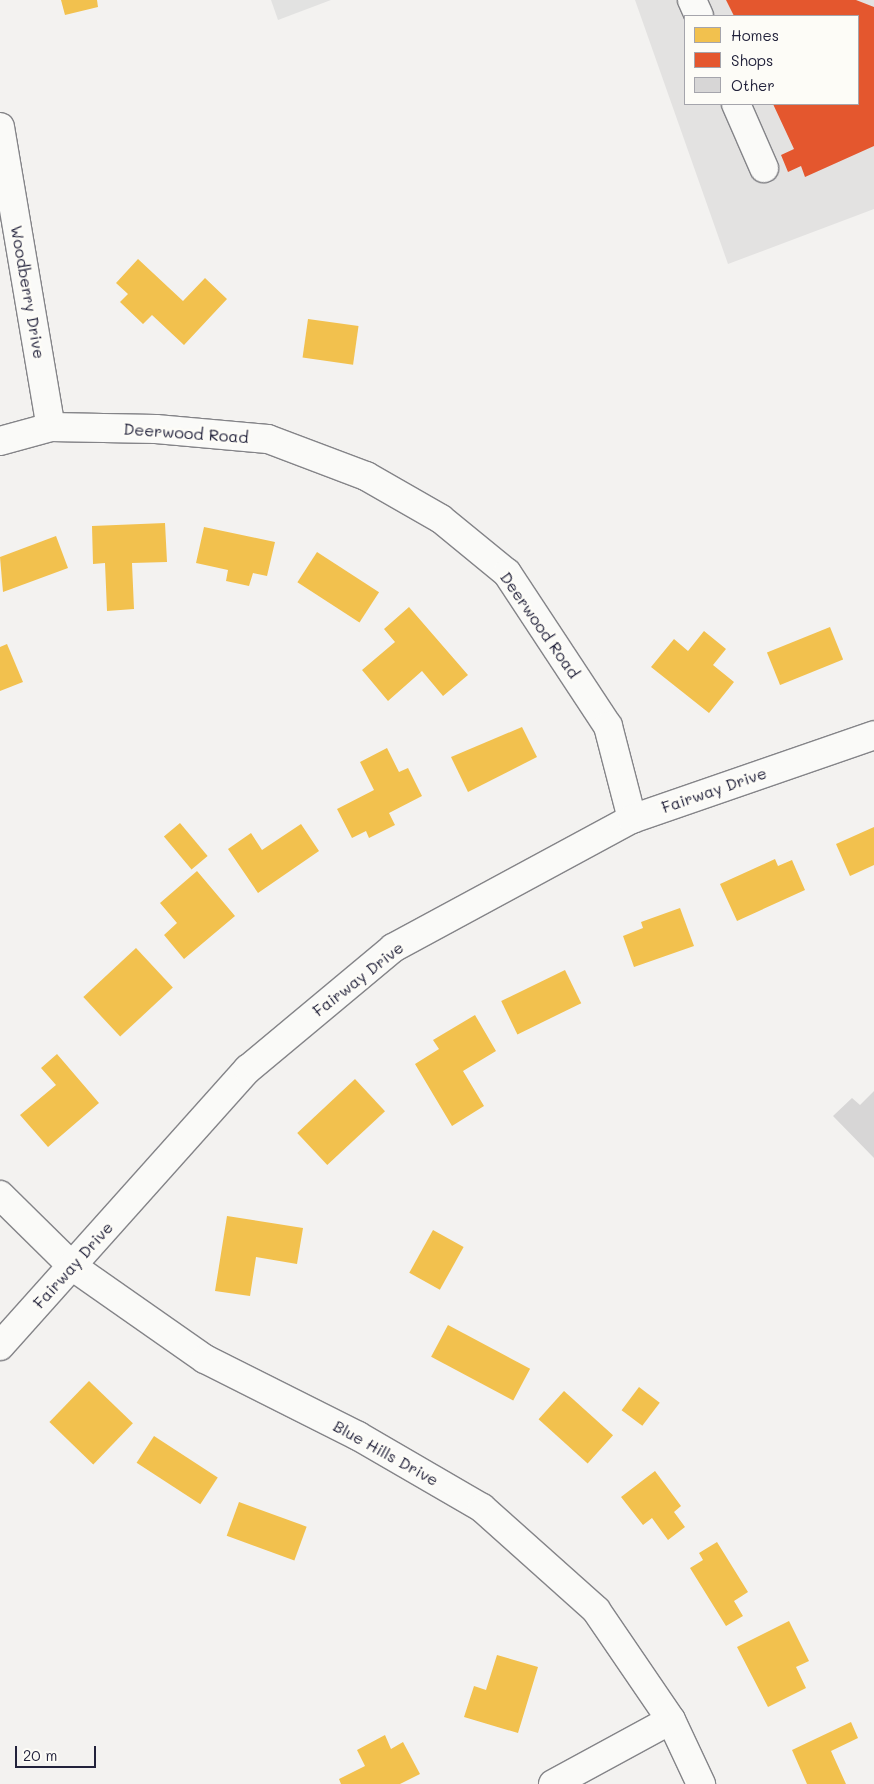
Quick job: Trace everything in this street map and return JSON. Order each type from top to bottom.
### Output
[{"type":"street","points":[[692,0],[699,15]]},
{"type":"street","points":[[736,105],[764,168]]},
{"type":"street","name":"Woodberry Drive","points":[[0,127],[51,428]]},
{"type":"street","name":"Deerwood Road","points":[[0,441],[51,428],[156,429],[268,439],[366,476],[441,519],[507,573],[608,726],[632,819]]},
{"type":"street","name":"Fairway Drive","points":[[0,1346],[248,1069],[393,948],[632,819],[874,734]]},
{"type":"street","name":"Blue Hills Drive","points":[[0,1195],[72,1266],[205,1359],[358,1436],[482,1508],[596,1610],[671,1720],[701,1784]]},
{"type":"street","points":[[553,1784],[671,1720]]},
{"type":"shaded area","points":[[271,0],[331,0],[278,20]]},
{"type":"shaded area","points":[[635,0],[874,0],[874,209],[728,264]]},
{"type":"building: Homes","points":[[61,0],[97,0],[98,7],[65,15]]},
{"type":"building: Homes","points":[[138,259],[183,301],[205,278],[227,299],[184,345],[152,315],[143,324],[120,302],[128,294],[116,283]]},
{"type":"building: Homes","points":[[308,319],[359,326],[353,365],[303,358]]},
{"type":"building: Homes","points":[[165,523],[167,562],[132,563],[134,609],[107,611],[105,563],[93,564],[92,526]]},
{"type":"building: Homes","points":[[204,527],[275,542],[267,576],[253,573],[249,586],[226,581],[228,570],[196,563]]},
{"type":"building: Homes","points":[[56,536],[68,568],[3,592],[0,557]]},
{"type":"building: Homes","points":[[317,552],[379,592],[359,622],[297,582]]},
{"type":"building: Homes","points":[[409,607],[468,675],[443,696],[422,671],[388,701],[362,670],[395,642],[384,629]]},
{"type":"building: Homes","points":[[830,627],[843,659],[780,685],[767,652]]},
{"type":"building: Homes","points":[[704,631],[726,649],[713,665],[734,682],[709,713],[651,667],[674,639],[688,651]]},
{"type":"building: Homes","points":[[7,644],[23,682],[0,691],[0,647]]},
{"type":"building: Homes","points":[[522,727],[537,757],[468,792],[451,757]]},
{"type":"building: Homes","points":[[387,748],[399,772],[408,768],[422,796],[389,813],[395,825],[369,838],[366,831],[352,838],[337,809],[374,790],[360,762]]},
{"type":"building: Homes","points":[[180,823],[208,856],[192,869],[164,836]]},
{"type":"building: Homes","points":[[301,824],[319,851],[258,893],[228,849],[251,833],[262,850]]},
{"type":"building: Homes","points":[[874,827],[874,865],[850,876],[836,844]]},
{"type":"building: Homes","points":[[775,859],[778,866],[792,860],[805,890],[737,921],[720,884]]},
{"type":"building: Homes","points":[[197,871],[235,916],[184,959],[164,935],[177,923],[160,903]]},
{"type":"building: Homes","points":[[680,908],[694,946],[634,967],[623,936],[643,928],[641,922]]},
{"type":"building: Homes","points":[[136,948],[173,987],[120,1037],[83,997]]},
{"type":"building: Homes","points":[[565,970],[581,1003],[517,1034],[501,1001]]},
{"type":"building: Homes","points":[[475,1015],[496,1051],[463,1071],[484,1106],[452,1126],[415,1064],[439,1049],[433,1040]]},
{"type":"building: Homes","points":[[57,1054],[99,1103],[48,1147],[20,1115],[56,1085],[41,1068]]},
{"type":"building: Homes","points":[[355,1079],[385,1111],[327,1165],[297,1133]]},
{"type":"building: Homes","points":[[227,1216],[303,1228],[297,1264],[256,1257],[250,1296],[215,1291]]},
{"type":"building: Homes","points":[[433,1230],[464,1247],[440,1290],[409,1273]]},
{"type":"building: Homes","points":[[448,1325],[530,1369],[513,1400],[431,1357]]},
{"type":"building: Homes","points":[[89,1381],[133,1423],[93,1464],[49,1422]]},
{"type":"building: Homes","points":[[639,1387],[660,1403],[642,1426],[622,1410]]},
{"type":"building: Homes","points":[[564,1391],[613,1435],[588,1463],[539,1419]]},
{"type":"building: Homes","points":[[154,1436],[218,1477],[200,1504],[137,1463]]},
{"type":"building: Homes","points":[[655,1471],[681,1506],[674,1512],[685,1527],[668,1540],[652,1518],[643,1525],[621,1497]]},
{"type":"building: Homes","points":[[239,1502],[307,1527],[294,1560],[227,1536]]},
{"type":"building: Homes","points":[[717,1542],[748,1592],[734,1601],[743,1616],[726,1626],[690,1568],[703,1560],[699,1553]]},
{"type":"building: Homes","points":[[789,1621],[809,1661],[796,1667],[806,1688],[768,1707],[737,1647]]},
{"type":"building: Homes","points":[[497,1655],[538,1667],[518,1733],[464,1717],[474,1686],[486,1690]]},
{"type":"building: Homes","points":[[851,1722],[858,1738],[831,1751],[846,1784],[807,1784],[792,1750]]},
{"type":"building: Homes","points":[[385,1735],[391,1749],[403,1742],[420,1774],[400,1784],[341,1784],[339,1779],[365,1766],[357,1750]]},
{"type":"building: Shops","points":[[726,0],[856,0],[874,7],[874,146],[805,177],[801,166],[788,172],[781,155],[794,149],[773,105],[859,105],[859,15],[734,15]]},
{"type":"building: Other","points":[[874,1091],[874,1158],[833,1116],[852,1098],[860,1105]]}]
